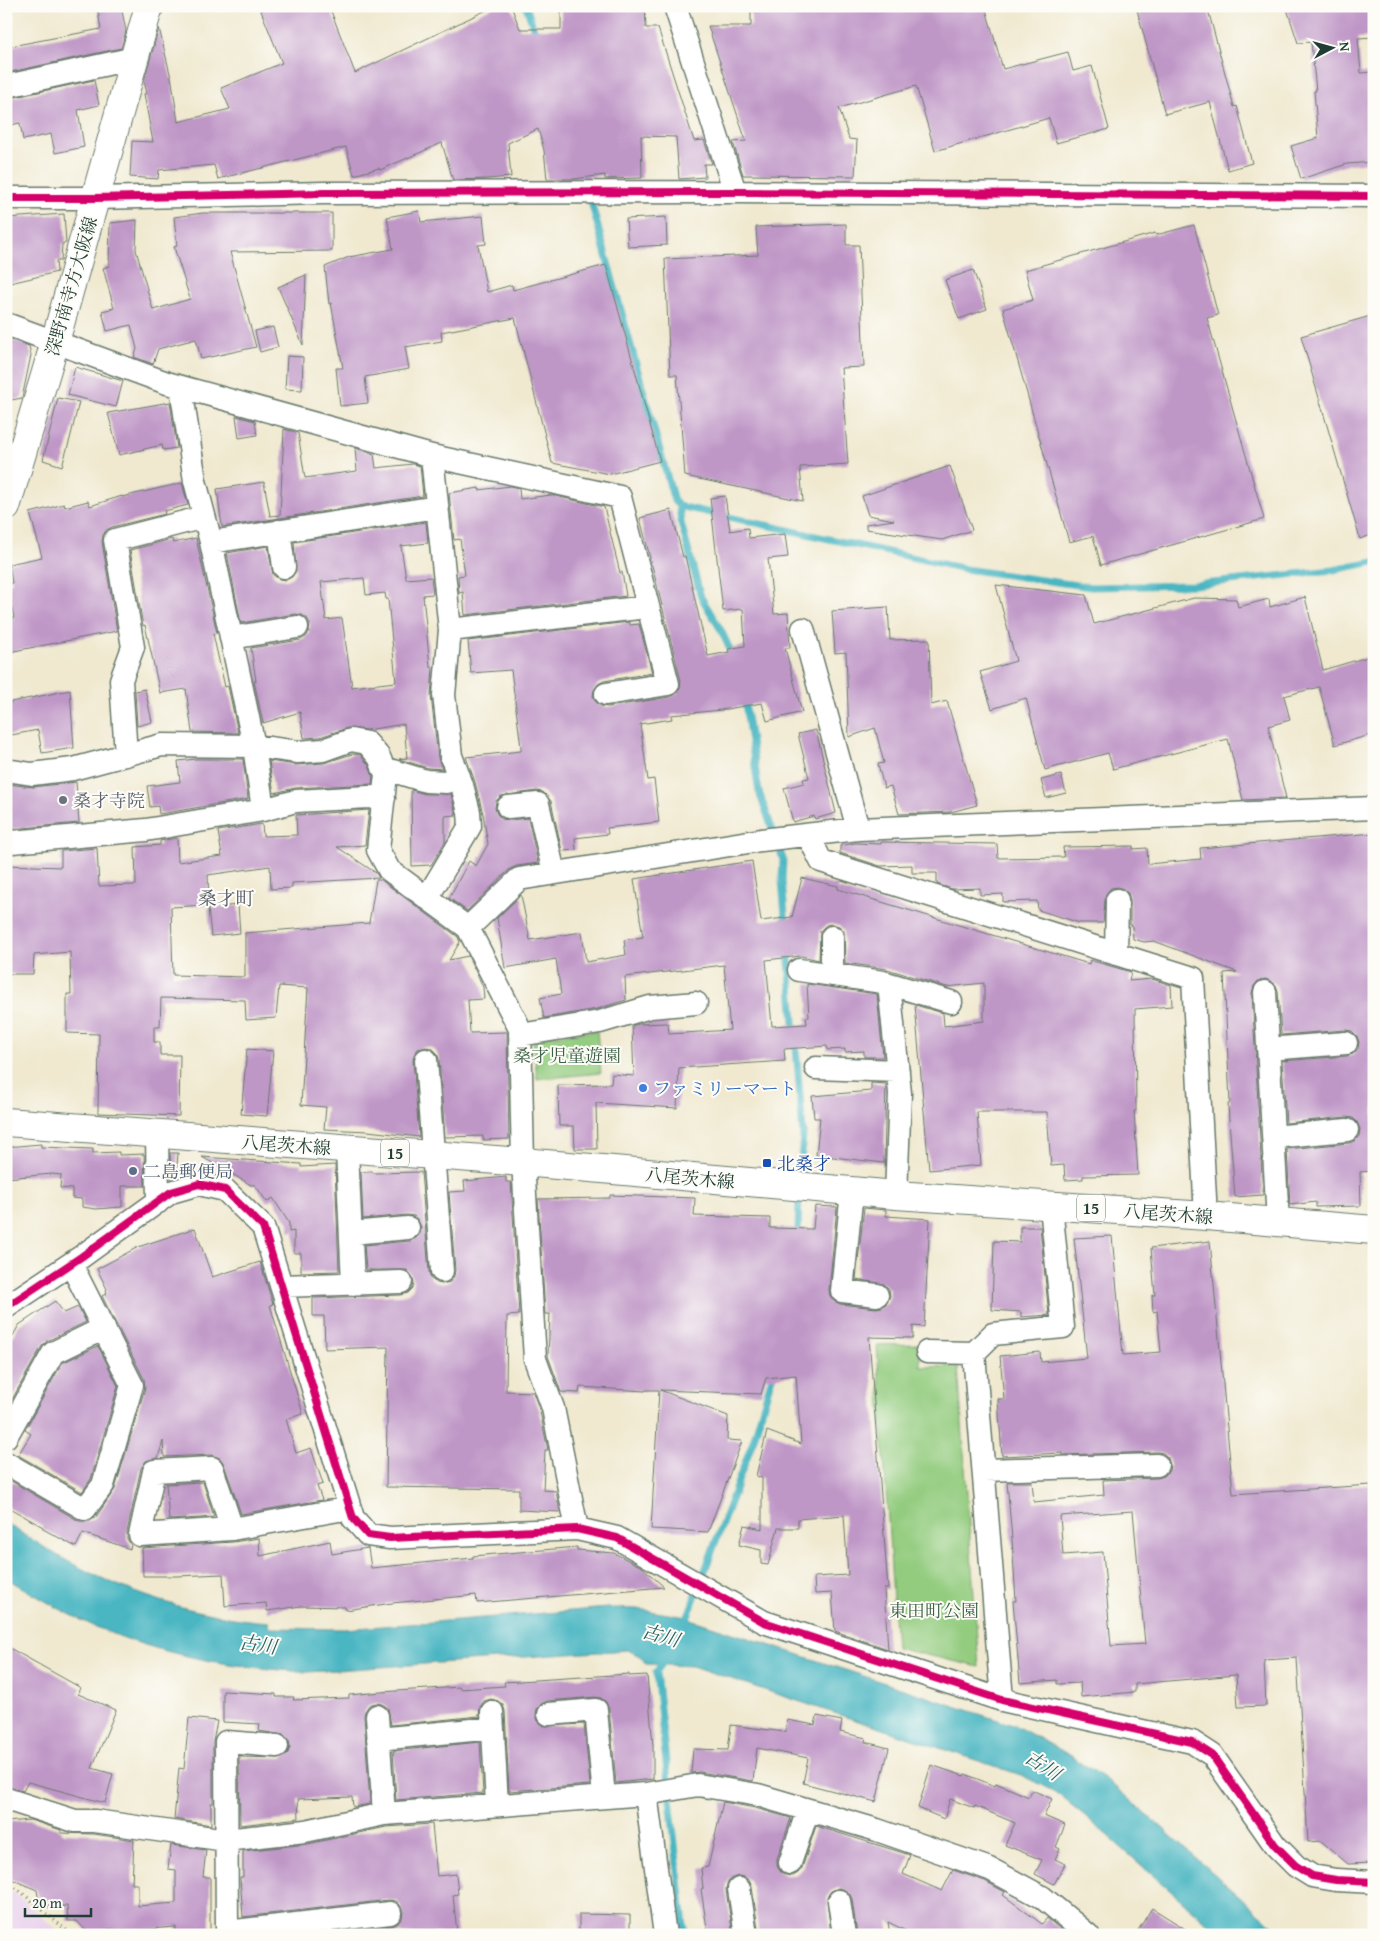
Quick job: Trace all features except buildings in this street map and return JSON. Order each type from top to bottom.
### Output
[{"type":"main road","name":"深野南寺方大阪線","points":[[6,507],[13,462],[55,342],[149,6]]},
{"type":"main road","name":"八尾茨木線","points":[[6,1122],[347,1150],[523,1162],[896,1195],[1206,1216],[1374,1230]]},
{"type":"street","points":[[675,6],[736,192]]},
{"type":"street","points":[[7,86],[135,58]]},
{"type":"street","points":[[6,198],[324,193],[736,192],[1374,196]]},
{"type":"street","points":[[6,324],[181,387],[432,456],[620,497],[668,684],[606,694]]},
{"type":"street","points":[[181,387],[195,481],[211,542],[254,746],[263,810]]},
{"type":"street","points":[[427,898],[470,826],[469,812],[452,756],[444,695],[450,630],[432,456]]},
{"type":"street","points":[[211,542],[437,507]]},
{"type":"street","points":[[126,755],[121,680],[132,647],[116,540],[204,517]]},
{"type":"street","points":[[279,531],[284,566]]},
{"type":"street","points":[[450,630],[647,607]]},
{"type":"street","points":[[231,638],[297,627]]},
{"type":"street","points":[[803,629],[858,829]]},
{"type":"street","points":[[6,770],[32,774],[73,769],[162,745],[254,746],[298,752],[323,750],[351,740],[367,743],[378,757],[386,774],[378,850],[389,870],[468,928],[520,1029],[523,1162],[535,1359],[553,1408],[578,1529]]},
{"type":"street","points":[[383,768],[426,781],[446,782],[459,776]]},
{"type":"street","points":[[12,842],[146,830],[263,810],[296,801],[369,797],[384,798]]},
{"type":"street","points":[[508,807],[538,804],[554,873]]},
{"type":"street","points":[[468,928],[519,879],[788,837],[858,829],[1374,808]]},
{"type":"street","points":[[788,837],[821,861],[1193,978],[1206,1216]]},
{"type":"street","points":[[1116,900],[1116,954]]},
{"type":"street","points":[[832,937],[832,975]]},
{"type":"street","points":[[798,970],[889,984],[951,1002]]},
{"type":"street","points":[[889,984],[900,1093],[896,1195]]},
{"type":"street","points":[[1265,992],[1278,1222]]},
{"type":"street","points":[[520,1035],[600,1022],[650,1007],[696,1003]]},
{"type":"street","points":[[1268,1049],[1346,1043]]},
{"type":"street","points":[[426,1060],[442,1271]]},
{"type":"street","points":[[816,1068],[898,1071]]},
{"type":"street","points":[[1273,1137],[1347,1130]]},
{"type":"street","points":[[158,1135],[158,1202]]},
{"type":"street","points":[[347,1150],[353,1284]]},
{"type":"street","points":[[6,1308],[171,1192],[198,1184],[225,1190],[263,1227],[353,1518],[368,1535],[390,1538],[578,1529],[616,1538],[764,1622],[1002,1700],[1192,1742],[1212,1755],[1275,1845],[1296,1866],[1312,1876],[1336,1880],[1374,1882]]},
{"type":"street","points":[[852,1191],[842,1291],[878,1295]]},
{"type":"street","points":[[927,1352],[974,1353],[993,1334],[1063,1327],[1052,1206]]},
{"type":"street","points":[[351,1233],[408,1228]]},
{"type":"street","points":[[6,1463],[85,1509],[102,1485],[132,1385],[71,1264]]},
{"type":"street","points":[[281,1286],[401,1282]]},
{"type":"street","points":[[6,1437],[54,1353],[104,1328]]},
{"type":"street","points":[[974,1353],[1002,1700]]},
{"type":"street","points":[[984,1470],[1157,1465]]},
{"type":"street","points":[[232,1529],[350,1508]]},
{"type":"street","points":[[549,1714],[596,1710],[604,1797]]},
{"type":"street","points":[[376,1716],[384,1814]]},
{"type":"street","points":[[378,1739],[493,1720],[498,1805]]},
{"type":"street","points":[[277,1746],[226,1742],[227,1933],[390,1913]]},
{"type":"street","points":[[6,1799],[76,1821],[95,1821],[226,1840],[306,1831],[384,1814],[652,1793],[698,1785],[758,1796],[808,1810],[877,1830],[990,1869],[1042,1897],[1088,1935]]},
{"type":"street","points":[[652,1793],[665,1935]]},
{"type":"street","points":[[790,1863],[808,1810]]},
{"type":"street","points":[[739,1890],[746,1935]]},
{"type":"street","points":[[839,1901],[844,1935]]},
{"type":"path","points":[[6,1886],[15,1888],[72,1935]]},
{"type":"shaded area","points":[[6,1890],[12,1891],[63,1935],[6,1935]]},
{"type":"green space","name":"桑才児童遊園","points":[[597,1031],[601,1073],[537,1079],[533,1037]]},
{"type":"green space","name":"東田町公園","points":[[920,1344],[920,1367],[958,1366],[979,1667],[896,1648],[877,1345]]},
{"type":"water","name":"古川","points":[[6,1523],[86,1571],[136,1592],[188,1609],[215,1615],[269,1622],[269,1628],[345,1629],[608,1608],[637,1609],[681,1616],[1016,1726],[1068,1754],[1106,1779],[1284,1935],[1221,1935],[1084,1815],[1055,1792],[1021,1775],[692,1666],[646,1664],[640,1656],[627,1650],[308,1672],[258,1668],[183,1655],[135,1642],[97,1627],[57,1608],[6,1578]]},
{"type":"waterway","points":[[526,6],[537,38]]},
{"type":"waterway","points":[[582,169],[674,501],[679,506],[681,523],[701,597],[721,630],[733,656]]},
{"type":"waterway","points":[[679,506],[965,569],[1091,587],[1194,585],[1333,570],[1374,562]]},
{"type":"waterway","points":[[744,697],[759,792],[783,859],[782,881],[786,926]]},
{"type":"waterway","points":[[788,949],[803,1133],[800,1180]]},
{"type":"waterway","points":[[798,1237],[799,1191]]},
{"type":"waterway","name":"古川","points":[[684,1627],[753,1441],[774,1370]]},
{"type":"waterway","name":"古川","points":[[667,1657],[656,1672],[685,1935]]},
{"type":"cycle path","points":[[6,198],[324,193],[735,192],[1374,196]]},
{"type":"cycle path","points":[[6,1307],[81,1257],[171,1192],[199,1184],[225,1190],[263,1227],[353,1518],[368,1535],[390,1538],[577,1529],[617,1538],[764,1622],[1002,1700],[1192,1742],[1212,1755],[1275,1845],[1296,1866],[1312,1876],[1336,1880],[1374,1882]]},
{"type":"place","name":"桑才寺院","points":[[63,800]]},
{"type":"place","name":"ファミリーマート","points":[[643,1088]]},
{"type":"place","name":"北桑才","points":[[767,1163]]},
{"type":"place","name":"二島郵便局","points":[[133,1171]]},
{"type":"district","name":"桑才町","points":[[226,898]]}]
